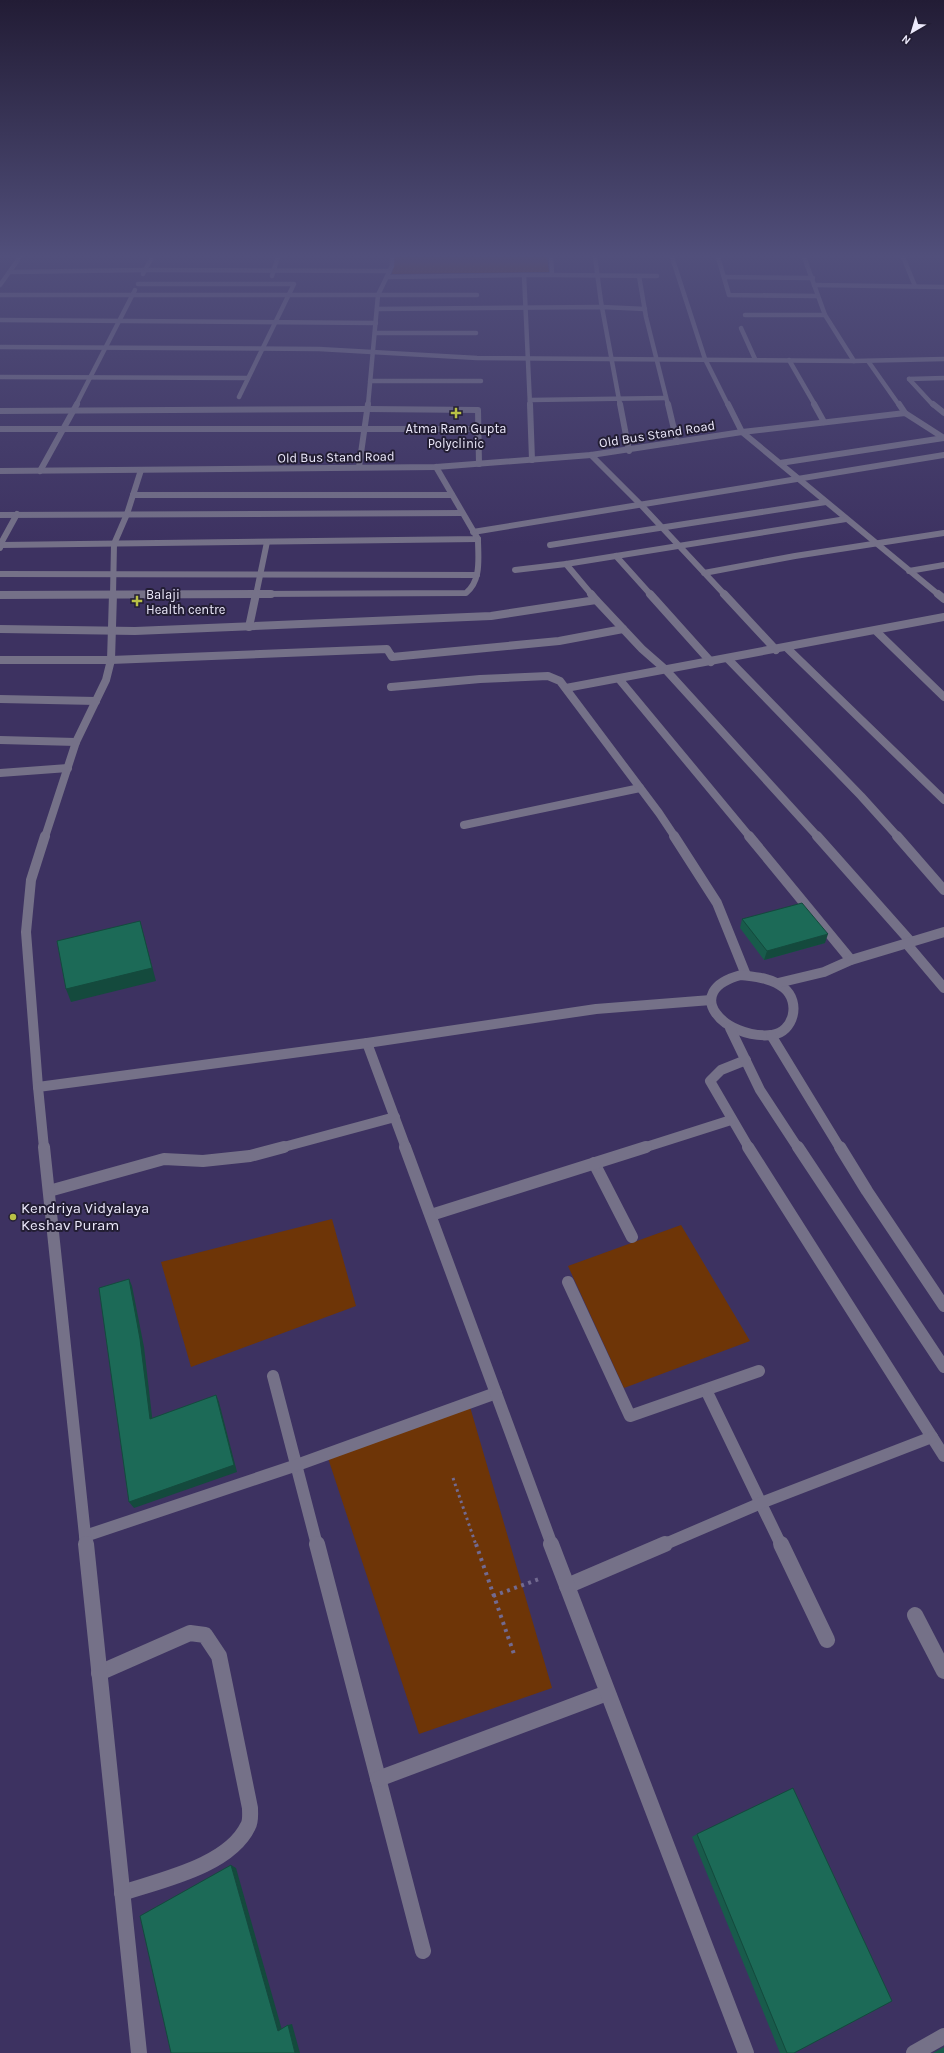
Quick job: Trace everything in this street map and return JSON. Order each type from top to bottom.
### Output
[{"type":"street","points":[[40,471],[64,429],[103,353]]},
{"type":"street","points":[[239,397],[260,353]]},
{"type":"street","points":[[359,468],[368,409],[373,353]]},
{"type":"street","points":[[387,353],[477,358],[657,358],[854,361],[944,360]]},
{"type":"street","points":[[527,353],[532,460]]},
{"type":"street","points":[[610,353],[629,450]]},
{"type":"street","points":[[656,353],[665,398],[677,442]]},
{"type":"street","points":[[703,353],[742,432],[874,543],[944,599]]},
{"type":"street","points":[[752,353],[755,359]]},
{"type":"street","points":[[849,353],[854,361]]},
{"type":"street","points":[[789,360],[824,422]]},
{"type":"street","points":[[868,360],[905,413],[944,438]]},
{"type":"street","points":[[0,377],[248,378]]},
{"type":"street","points":[[944,378],[909,379],[936,408],[944,413]]},
{"type":"street","points":[[370,381],[481,381]]},
{"type":"street","points":[[530,400],[665,398]]},
{"type":"street","points":[[0,411],[368,409],[478,410],[480,464]]},
{"type":"street","name":"Old Bus Stand Road","points":[[0,471],[436,467],[591,455],[742,432],[905,413]]},
{"type":"street","points":[[0,429],[479,430]]},
{"type":"street","points":[[780,463],[944,438]]},
{"type":"street","points":[[591,455],[662,527],[776,650]]},
{"type":"street","points":[[474,532],[642,506],[944,455]]},
{"type":"street","points":[[0,595],[466,593],[472,590],[477,575],[478,539],[436,467]]},
{"type":"street","points":[[139,2053],[48,1191],[26,932],[31,880],[76,742],[106,680],[111,660],[114,595],[114,544],[127,514],[141,470]]},
{"type":"street","points":[[133,495],[452,495]]},
{"type":"street","points":[[550,545],[826,502]]},
{"type":"street","points":[[0,515],[462,513]]},
{"type":"street","points":[[17,514],[0,546],[478,539]]},
{"type":"street","points":[[515,570],[566,564],[846,519]]},
{"type":"street","points":[[704,572],[874,543],[944,533]]},
{"type":"street","points":[[249,626],[267,542]]},
{"type":"street","points":[[616,556],[711,662]]},
{"type":"street","points":[[566,564],[623,629],[642,649],[666,670],[757,769],[908,942],[944,988]]},
{"type":"street","points":[[909,571],[944,565]]},
{"type":"street","points":[[0,574],[477,575]]},
{"type":"street","points":[[0,628],[112,631],[491,616],[596,600]]},
{"type":"street","points":[[566,688],[787,648],[944,617]]},
{"type":"street","points":[[0,660],[111,660],[387,649],[392,657],[559,641],[623,629]]},
{"type":"street","points":[[876,631],[944,697]]},
{"type":"street","points":[[787,648],[944,800]]},
{"type":"street","points":[[728,659],[861,796],[944,890]]},
{"type":"street","points":[[391,687],[480,679],[548,676],[555,678],[566,688],[659,813],[717,903],[746,975]]},
{"type":"street","points":[[619,679],[851,960]]},
{"type":"street","points":[[0,699],[96,701]]},
{"type":"street","points":[[0,740],[76,742]]},
{"type":"street","points":[[0,773],[68,768]]},
{"type":"street","points":[[464,825],[640,788]]},
{"type":"street","points":[[778,983],[824,972],[851,960],[944,932]]},
{"type":"street","points":[[746,975],[767,978],[778,983],[788,992],[794,1002],[796,1013],[792,1022],[784,1030],[772,1035],[757,1036],[742,1033],[730,1028],[720,1020],[714,1010],[711,1000],[713,991],[719,983],[729,978],[746,975]]},
{"type":"street","points":[[38,1087],[368,1043],[596,1009],[711,1000]]},
{"type":"street","points":[[730,1028],[760,1090],[794,1144],[944,1367]]},
{"type":"street","points":[[772,1035],[867,1191],[944,1306]]},
{"type":"street","points":[[368,1043],[607,1693],[746,2053]]},
{"type":"street","points":[[746,1060],[720,1069],[710,1081],[731,1120],[944,1456]]},
{"type":"street","points":[[48,1191],[164,1159],[203,1161],[250,1156],[395,1117]]},
{"type":"street","points":[[431,1215],[731,1120]]},
{"type":"street","points":[[594,1163],[632,1237]]},
{"type":"street","points":[[568,1282],[630,1416],[759,1372]]},
{"type":"street","points":[[273,1376],[423,1951]]},
{"type":"street","points":[[706,1390],[827,1640]]},
{"type":"street","points":[[84,1536],[297,1465],[496,1393]]},
{"type":"street","points":[[567,1586],[761,1503],[932,1437]]},
{"type":"street","points":[[915,1615],[944,1671]]},
{"type":"street","points":[[99,1673],[190,1633],[205,1635],[219,1656],[250,1808],[249,1825],[240,1839],[220,1856],[187,1871],[122,1893]]},
{"type":"street","points":[[378,1779],[607,1693]]},
{"type":"street","points":[[914,2053],[944,2036]]},
{"type":"path","points":[[453,1478],[515,1657]]},
{"type":"path","points":[[493,1596],[562,1570]]},
{"type":"shaded area","points":[[332,1219],[356,1306],[191,1367],[161,1262]]},
{"type":"shaded area","points":[[681,1225],[750,1341],[624,1388],[568,1266]]},
{"type":"shaded area","points":[[468,1400],[552,1688],[419,1734],[326,1452]]},
{"type":"building","points":[[802,903],[828,934],[767,951],[742,919]]},
{"type":"building","points":[[140,921],[152,968],[66,989],[57,941]]},
{"type":"building","points":[[129,1279],[140,1339],[150,1419],[216,1395],[234,1465],[129,1502],[99,1288]]},
{"type":"building","points":[[793,1788],[892,2001],[794,2053],[787,2053],[697,1834]]},
{"type":"building","points":[[231,1865],[278,2031],[288,2025],[295,2053],[171,2053],[140,1916]]},
{"type":"place","name":"Atma Ram Gupta Polyclinic","points":[[456,413]]},
{"type":"place","name":"Balaji Health centre","points":[[137,601]]},
{"type":"place","name":"Kendriya Vidyalaya Keshav Puram","points":[[13,1217]]}]
